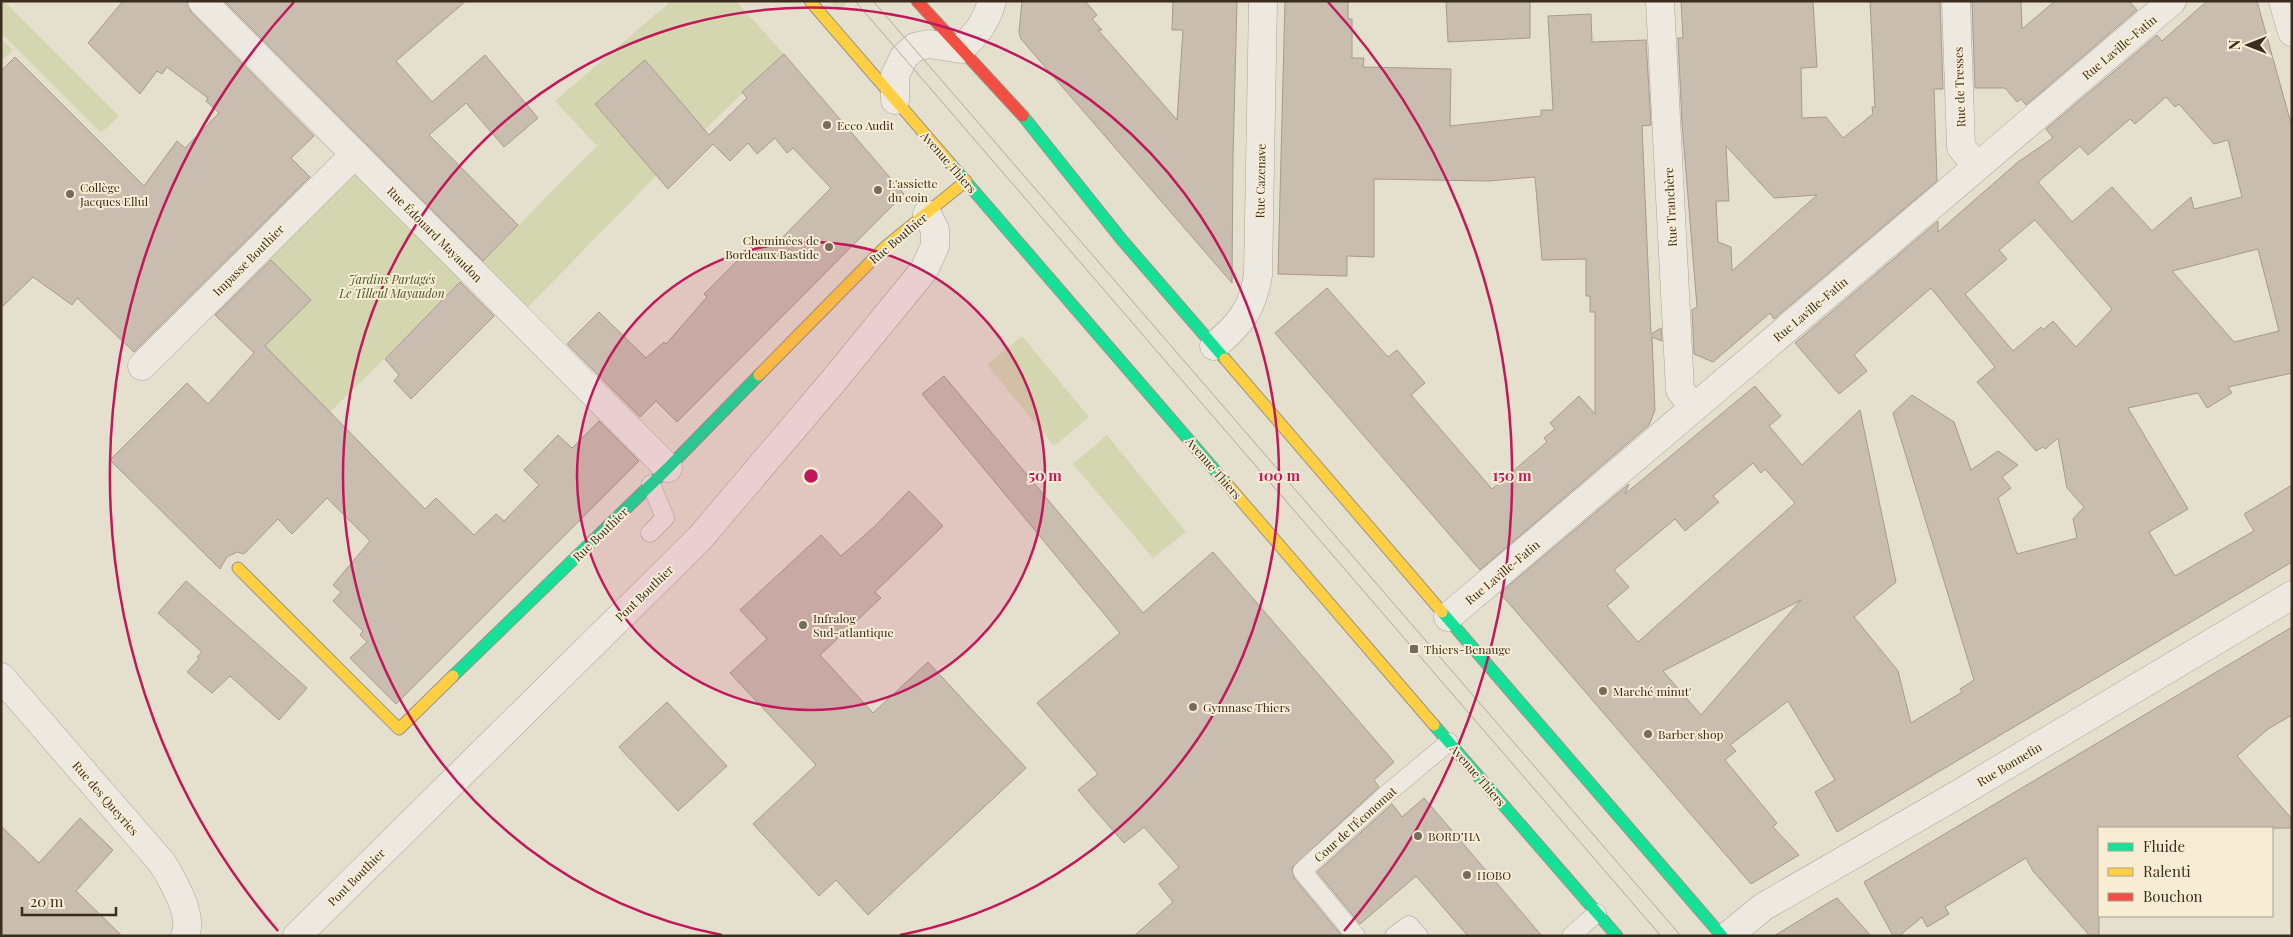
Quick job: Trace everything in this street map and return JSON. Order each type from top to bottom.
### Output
[{"type":"street","name":"Rue Édouard Mayaudon","points":[[202,1],[354,154],[659,476]]},
{"type":"street","name":"Avenue Thiers","points":[[810,1],[1617,936]]},
{"type":"street","points":[[917,1],[1037,132],[1122,240],[1722,936]]},
{"type":"street","points":[[962,49],[979,33],[992,1]]},
{"type":"street","name":"Rue Cazenave","points":[[1214,346],[1226,336],[1249,308],[1254,296],[1258,275],[1264,1]]},
{"type":"street","name":"Rue Tranchère","points":[[1660,1],[1680,390],[1694,408]]},
{"type":"street","name":"Rue de Tresses","points":[[1956,1],[1961,147],[1977,167]]},
{"type":"street","name":"Rue Laville-Fatin","points":[[1448,617],[2172,1]]},
{"type":"street","points":[[2283,1],[2292,32]]},
{"type":"street","points":[[895,100],[895,75],[904,58],[915,48],[929,44],[962,49]]},
{"type":"street","name":"Impasse Bouthier","points":[[142,366],[354,154]]},
{"type":"street","name":"Rue Bouthier","points":[[238,568],[399,729],[659,476],[884,247],[966,181]]},
{"type":"street","name":"Pont Bouthier","points":[[297,936],[700,538],[835,380],[924,270],[935,246],[936,230],[927,214]]},
{"type":"street","name":"Rue Bonnefin","points":[[1728,936],[1763,907],[1956,796],[2292,595]]},
{"type":"street","name":"Rue des Queyries","points":[[1,677],[163,864],[177,888],[191,934]]},
{"type":"lane","points":[[650,533],[665,518],[659,476]]},
{"type":"lane","name":"Cour de l'Économat","points":[[1356,936],[1302,871],[1449,742]]},
{"type":"lane","points":[[1571,936],[1597,913]]},
{"type":"lane","points":[[1394,936],[1409,925],[1418,936]]},
{"type":"green space","points":[[1,1],[4,1],[119,116],[101,133],[4,36],[2,39],[13,50],[1,61]]},
{"type":"green space","points":[[671,1],[736,1],[784,54],[656,176],[527,308],[482,262],[597,146],[555,101]]},
{"type":"green space","points":[[829,1],[849,1],[838,11]]},
{"type":"green space","name":"Jardins Partagés Le Tilleul Mayaudon","points":[[354,168],[463,280],[329,413],[265,347],[311,300],[267,256]]},
{"type":"green space","points":[[1022,336],[1089,417],[1054,446],[987,365]]},
{"type":"green space","points":[[1107,435],[1186,532],[1153,558],[1073,464]]},
{"type":"building","points":[[123,1],[187,1],[191,12],[314,136],[291,158],[310,177],[134,352],[77,298],[72,305],[33,277],[1,308],[1,71],[15,57],[144,186],[177,141],[185,148],[219,113],[206,101],[208,98],[167,67],[162,74],[157,71],[140,94],[88,43]]},
{"type":"building","points":[[224,1],[466,1],[396,61],[432,102],[485,55],[538,118],[504,147],[466,103],[429,135],[518,225],[483,261]]},
{"type":"building","points":[[1022,1],[1085,1],[1097,15],[1092,19],[1102,30],[1098,30],[1177,120],[1183,30],[1172,30],[1173,1],[1237,1],[1232,283],[1021,39],[1019,32]]},
{"type":"building","points":[[1285,1],[1348,1],[1348,19],[1352,19],[1352,58],[1364,58],[1363,67],[1451,69],[1450,126],[1541,116],[1541,110],[1553,110],[1548,16],[1591,14],[1592,42],[1646,40],[1651,125],[1642,126],[1651,334],[1661,328],[1662,341],[1652,337],[1655,410],[1649,425],[1480,570],[1275,333],[1327,288],[1388,357],[1397,350],[1425,383],[1411,395],[1492,489],[1547,442],[1544,438],[1555,429],[1550,423],[1579,396],[1595,414],[1595,312],[1590,312],[1590,296],[1586,296],[1586,259],[1542,260],[1535,177],[1488,181],[1374,179],[1374,257],[1347,256],[1347,276],[1278,274]]},
{"type":"building","points":[[1446,1],[1530,1],[1530,38],[1448,42]]},
{"type":"building","points":[[1681,1],[1813,1],[1817,67],[1801,68],[1802,118],[1826,117],[1843,138],[1873,114],[1872,107],[1875,107],[1870,1],[1940,1],[1943,89],[1934,89],[1937,181],[1774,319],[1770,313],[1713,362],[1694,354],[1692,310],[1697,307],[1682,123],[1678,38],[1683,38]],"holes":[[[1726,146],[1774,198],[1817,195],[1732,271],[1731,247],[1718,242],[1716,201],[1729,201]]]},
{"type":"building","points":[[1972,1],[2021,1],[2022,29],[2055,1],[2129,1],[2137,10],[2026,105],[2021,99],[2017,102],[2005,88],[1975,88]]},
{"type":"building","points":[[2207,1],[2257,1],[2292,127],[2292,373],[2228,387],[2232,393],[2207,408],[2198,393],[2128,408],[2188,509],[2149,532],[2175,576],[2254,531],[2244,514],[2292,485],[2292,562],[1837,832],[1815,792],[1835,780],[1788,701],[1730,745],[1736,751],[1725,760],[1777,823],[1773,827],[1799,855],[1751,884],[1500,593],[1629,484],[1625,494],[1755,386],[1781,416],[1769,426],[1802,465],[1860,410],[1896,582],[1854,617],[1898,671],[1911,723],[1962,692],[1960,689],[1974,680],[1893,413],[1912,395],[1954,422],[1971,470],[1998,451],[2018,465],[2002,477],[2011,488],[1998,498],[2017,554],[2077,538],[2073,519],[2084,507],[2067,488],[2058,438],[2045,449],[2043,447],[2036,451],[1977,382],[1995,367],[1931,288],[1854,355],[1867,371],[1839,394],[1795,343],[1938,221],[1938,232],[2018,162],[2053,138],[2046,129],[2157,35],[2162,41]],"holes":[[[2166,97],[2175,107],[2179,104],[2214,144],[2228,140],[2242,197],[2194,209],[2191,197],[2152,231],[2112,187],[2072,222],[2038,182],[2080,146],[2088,155],[2130,119],[2135,124]],[[2035,220],[2112,309],[2076,347],[2053,321],[2043,330],[2041,327],[2013,351],[1965,294],[2007,259],[1999,250]],[[2258,249],[2279,331],[2234,342],[2172,271]],[[1753,463],[1761,473],[1765,469],[1795,503],[1638,642],[1607,606],[1629,587],[1614,570],[1675,519],[1685,531],[1719,502],[1713,496]],[[1801,600],[1701,715],[1663,671]]]},
{"type":"building","points":[[784,54],[904,194],[677,422],[656,401],[640,417],[567,344],[599,312],[646,358],[664,342],[666,344],[707,297],[704,294],[751,247],[753,250],[764,239],[773,247],[831,188],[793,148],[787,153],[775,138],[757,154],[748,143],[730,161],[713,144],[668,189],[595,104],[645,60],[709,135],[747,98],[742,92]]},
{"type":"building","points":[[271,260],[311,300],[265,346],[425,509],[436,498],[474,535],[496,514],[504,521],[539,485],[524,470],[558,435],[572,448],[599,421],[639,461],[396,704],[350,658],[367,642],[360,635],[363,631],[333,601],[341,592],[333,585],[370,541],[327,498],[292,534],[278,519],[244,554],[237,552],[227,557],[220,569],[110,460],[187,383],[208,404],[254,353],[215,315]]},
{"type":"building","points":[[460,282],[494,316],[411,399],[394,381],[399,375],[385,359]]},
{"type":"building","points":[[944,376],[1143,613],[1213,552],[1394,762],[1374,780],[1379,787],[1292,868],[1294,878],[1342,936],[1134,936],[1173,902],[1159,884],[1179,867],[1144,827],[1124,843],[1089,803],[1078,790],[1098,774],[1037,703],[1120,633],[922,394]]},
{"type":"building","points":[[909,491],[943,526],[875,592],[881,598],[820,655],[873,713],[928,662],[1026,768],[868,915],[836,880],[819,896],[753,824],[816,765],[730,673],[767,639],[740,610],[821,535],[841,556],[874,527]]},
{"type":"building","points":[[186,581],[307,688],[279,720],[230,676],[212,693],[187,672],[199,659],[197,657],[202,652],[158,613]]},
{"type":"building","points":[[2292,627],[2292,715],[2268,729],[2237,756],[2292,819],[2292,828],[2098,827],[2099,936],[2090,936],[2033,871],[2026,858],[1945,907],[1949,914],[1927,927],[1922,917],[1899,936],[1893,936],[1864,882]]},
{"type":"building","points":[[667,702],[727,766],[678,811],[619,747]]},
{"type":"building","name":"BORD’HA","points":[[1424,798],[1542,936],[1468,936],[1416,876],[1360,924],[1317,872],[1392,804],[1402,817]]},
{"type":"building","points":[[80,818],[113,850],[76,891],[122,936],[1,936],[1,826],[39,863]]},
{"type":"building","points":[[1837,898],[1871,936],[1774,936],[1828,903]]},
{"type":"tram line","points":[[855,1],[1661,936]]},
{"type":"tram line","points":[[873,1],[1681,936]]},
{"type":"traffic: fast","points":[[1023,116],[1122,240],[1225,359]]},
{"type":"traffic: fast","points":[[949,162],[1226,483]]},
{"type":"traffic: fast","points":[[453,676],[668,468],[759,375]]},
{"type":"traffic: fast","points":[[1442,612],[1722,936]]},
{"type":"traffic: fast","points":[[1434,725],[1617,936]]},
{"type":"traffic: slow","points":[[810,1],[949,162]]},
{"type":"traffic: slow","points":[[759,375],[885,247],[966,181]]},
{"type":"traffic: slow","points":[[1225,359],[1442,612]]},
{"type":"traffic: slow","points":[[1226,483],[1434,725]]},
{"type":"traffic: slow","points":[[238,568],[399,729],[453,676]]},
{"type":"traffic: jam","points":[[917,1],[1023,116]]},
{"type":"place","name":"Ecco Audit","points":[[827,125]]},
{"type":"place","name":"L'assiette du coin","points":[[878,190]]},
{"type":"place","name":"Collège Jacques Ellul","points":[[70,194]]},
{"type":"place","name":"Cheminées de Bordeaux Bastide","points":[[829,247]]},
{"type":"place","name":"Infralog Sud-atlantique","points":[[803,625]]},
{"type":"place","name":"Thiers-Benauge","points":[[1414,649]]},
{"type":"place","name":"Marché minut'","points":[[1603,691]]},
{"type":"place","name":"Gymnase Thiers","points":[[1193,707]]},
{"type":"place","name":"Barber shop","points":[[1648,734]]},
{"type":"place","name":"BORD’HA","points":[[1418,836]]},
{"type":"place","name":"HOBO","points":[[1467,875]]}]
